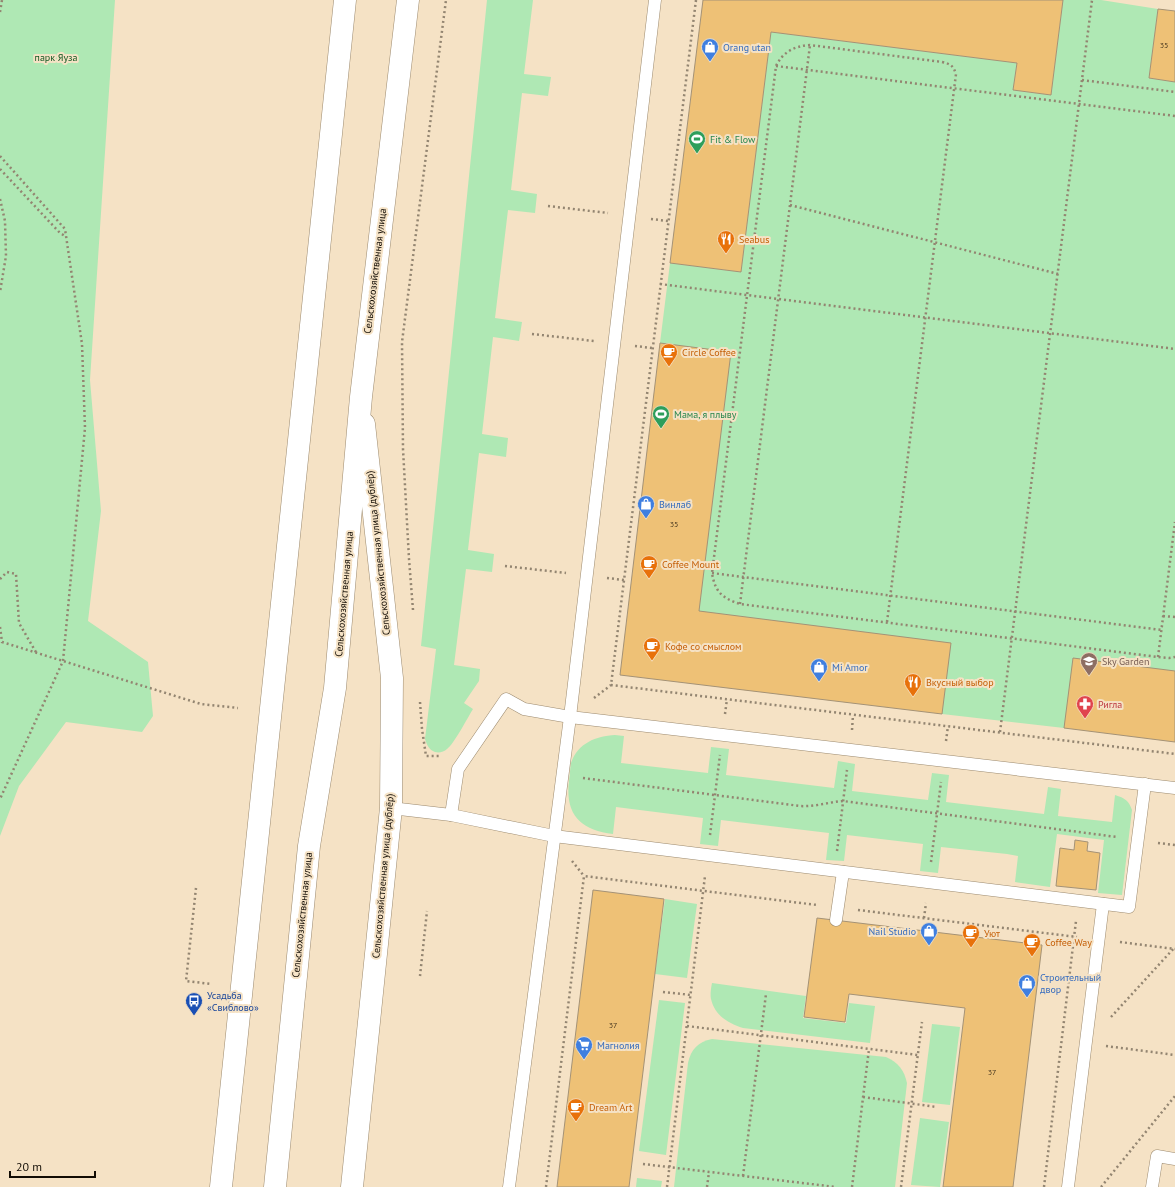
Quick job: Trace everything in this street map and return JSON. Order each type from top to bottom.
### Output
[{"type":"main road","points":[[221,1187],[256,840],[345,0]]},
{"type":"main road","name":"Сельскохозяйственная улица","points":[[275,1187],[309,846],[336,688],[360,397],[408,0]]},
{"type":"main road","name":"Сельскохозяйственная улица (дублёр)","points":[[352,1187],[391,808],[392,678],[360,397]]},
{"type":"lane","points":[[509,1187],[570,717],[656,0]]},
{"type":"lane","points":[[451,814],[458,769],[506,699],[524,709],[570,717],[1175,788]]},
{"type":"lane","points":[[391,808],[451,814],[554,836],[1129,907],[1145,784]]},
{"type":"lane","points":[[836,920],[838,908],[838,871]]},
{"type":"lane","points":[[1068,1187],[1103,904]]},
{"type":"lane","points":[[1152,1187],[1157,1156],[1175,1159]]},
{"type":"path","points":[[0,12],[2,0]]},
{"type":"path","points":[[413,611],[403,449],[402,342],[446,0]]},
{"type":"path","points":[[696,0],[611,685],[1175,754]]},
{"type":"path","points":[[1000,732],[1092,0]]},
{"type":"path","points":[[887,622],[956,74],[951,64],[942,62],[802,45],[784,54],[776,66],[712,573],[714,584],[719,593],[727,600],[740,604],[1158,657],[1175,657]]},
{"type":"path","points":[[740,604],[810,45]]},
{"type":"path","points":[[776,66],[1175,116]]},
{"type":"path","points":[[1082,80],[1175,92]]},
{"type":"path","points":[[0,156],[65,229],[82,344],[85,428],[63,661],[0,799]]},
{"type":"path","points":[[0,169],[60,233],[66,236]]},
{"type":"path","points":[[0,199],[6,221],[6,256],[0,292]]},
{"type":"path","points":[[790,205],[1058,274]]},
{"type":"path","points":[[660,284],[1175,349]]},
{"type":"path","points":[[1158,657],[1175,522]]},
{"type":"path","points":[[0,578],[7,572],[16,574],[19,623],[37,654]]},
{"type":"path","points":[[712,573],[1162,630]]},
{"type":"path","points":[[1163,616],[1175,617]]},
{"type":"path","points":[[0,627],[2,642],[37,654],[201,704],[238,708]]},
{"type":"path","points":[[667,1187],[727,699]]},
{"type":"path","points":[[420,700],[422,729]]},
{"type":"path","points":[[838,871],[843,801],[853,714]]},
{"type":"path","points":[[924,918],[948,726]]},
{"type":"path","points":[[562,775],[806,806],[843,801],[1175,845]]},
{"type":"path","points":[[546,1187],[584,876],[703,892],[1174,948]]},
{"type":"path","points":[[196,888],[186,981],[211,984]]},
{"type":"path","points":[[420,976],[427,911]]},
{"type":"path","points":[[1044,1187],[1075,937]]},
{"type":"path","points":[[1086,1043],[1174,948]]},
{"type":"path","points":[[663,992],[691,995]]},
{"type":"path","points":[[743,1176],[766,994]]},
{"type":"path","points":[[902,1187],[922,1022]]},
{"type":"path","points":[[687,1026],[918,1055]]},
{"type":"path","points":[[1062,1040],[1175,1055]]},
{"type":"path","points":[[852,1187],[869,1049]]},
{"type":"path","points":[[1101,1187],[1175,1096]]},
{"type":"path","points":[[863,1097],[937,1107]]},
{"type":"path","points":[[643,1164],[836,1187]]},
{"type":"path","points":[[707,1187],[709,1172]]},
{"type":"green space","name":"парк Яуза","points":[[0,0],[115,0],[90,380],[101,511],[88,621],[148,662],[153,716],[142,732],[66,722],[19,786],[0,836]]},
{"type":"green space","points":[[487,0],[533,0],[524,74],[551,77],[548,96],[522,93],[511,190],[537,194],[535,213],[508,210],[495,318],[522,322],[519,341],[493,337],[482,434],[508,438],[506,457],[479,453],[468,550],[494,554],[492,572],[466,569],[454,665],[480,669],[479,681],[464,703],[473,709],[461,730],[447,749],[443,752],[437,752],[430,749],[425,739],[436,649],[421,646]]},
{"type":"green space","points":[[1063,0],[1101,0],[1158,9],[1149,78],[1175,82],[1175,671],[1064,728],[942,714],[699,611],[660,343],[670,263],[741,272],[771,32],[1017,63],[1013,90],[1051,95]]},
{"type":"green space","points":[[615,735],[624,736],[621,763],[708,773],[711,747],[729,749],[726,775],[834,788],[838,761],[855,764],[852,791],[928,800],[932,773],[949,775],[946,802],[1044,814],[1048,787],[1061,789],[1058,816],[1112,822],[1115,795],[1126,800],[1132,810],[1122,895],[1098,893],[1104,840],[1057,834],[1050,887],[1015,882],[1018,856],[1007,854],[941,847],[938,873],[920,871],[923,844],[847,835],[844,861],[826,860],[829,833],[721,820],[718,846],[700,844],[703,818],[616,807],[613,834],[601,832],[584,824],[572,811],[568,793],[571,763],[578,750],[588,742],[601,737]]},
{"type":"green space","points":[[665,899],[697,904],[687,978],[655,974]]},
{"type":"green space","points":[[712,983],[806,996],[803,1018],[846,1023],[849,1003],[875,1006],[870,1043],[743,1028],[737,1026],[723,1018],[713,1005],[711,997]]},
{"type":"green space","points":[[659,1000],[685,1003],[666,1155],[639,1151]]},
{"type":"green space","points":[[932,1024],[960,1027],[950,1105],[922,1102]]},
{"type":"green space","points":[[712,1039],[886,1057],[898,1064],[907,1083],[895,1187],[674,1187],[688,1063],[693,1050],[699,1044]]},
{"type":"green space","points":[[920,1118],[949,1122],[940,1187],[911,1185]]},
{"type":"green space","points":[[637,1178],[662,1181],[661,1187],[636,1187]]},
{"type":"building","points":[[703,0],[1063,0],[1051,95],[1013,90],[1017,63],[771,32],[741,272],[670,263]]},
{"type":"building","points":[[1158,9],[1175,11],[1175,82],[1149,78]]},
{"type":"building","points":[[660,343],[731,352],[699,611],[951,643],[942,714],[620,675]]},
{"type":"building","points":[[1073,658],[1175,671],[1175,742],[1064,728]]},
{"type":"building","points":[[1075,840],[1088,842],[1087,851],[1100,853],[1096,890],[1056,886],[1060,848],[1074,850]]},
{"type":"building","points":[[593,890],[664,899],[629,1187],[557,1187]]},
{"type":"building","points":[[817,918],[1042,945],[1013,1187],[943,1187],[965,1008],[849,994],[845,1022],[804,1017]]},
{"type":"place","name":"Orang utan","points":[[710,62]]},
{"type":"place","name":"Fit & Flow","points":[[697,154]]},
{"type":"place","name":"Seabus","points":[[726,254]]},
{"type":"place","name":"Circle Coffee","points":[[669,367]]},
{"type":"place","name":"Мама, я плыву","points":[[661,429]]},
{"type":"place","name":"Винлаб","points":[[646,519]]},
{"type":"place","name":"Coffee Mount","points":[[649,579]]},
{"type":"place","name":"Кофе со смыслом","points":[[652,661]]},
{"type":"place","name":"Sky Garden","points":[[1089,676]]},
{"type":"place","name":"Mi Amor","points":[[819,682]]},
{"type":"place","name":"Вкусный выбор","points":[[913,697]]},
{"type":"place","name":"Ригла","points":[[1085,719]]},
{"type":"place","name":"Nail Studio","points":[[929,946]]},
{"type":"place","name":"Уют","points":[[971,948]]},
{"type":"place","name":"Coffee Way","points":[[1032,957]]},
{"type":"place","name":"Строительный двор","points":[[1027,998]]},
{"type":"place","name":"Усадьба «Свиблово»","points":[[194,1016]]},
{"type":"place","name":"Магнолия","points":[[584,1060]]},
{"type":"place","name":"Dream Art","points":[[576,1122]]}]
